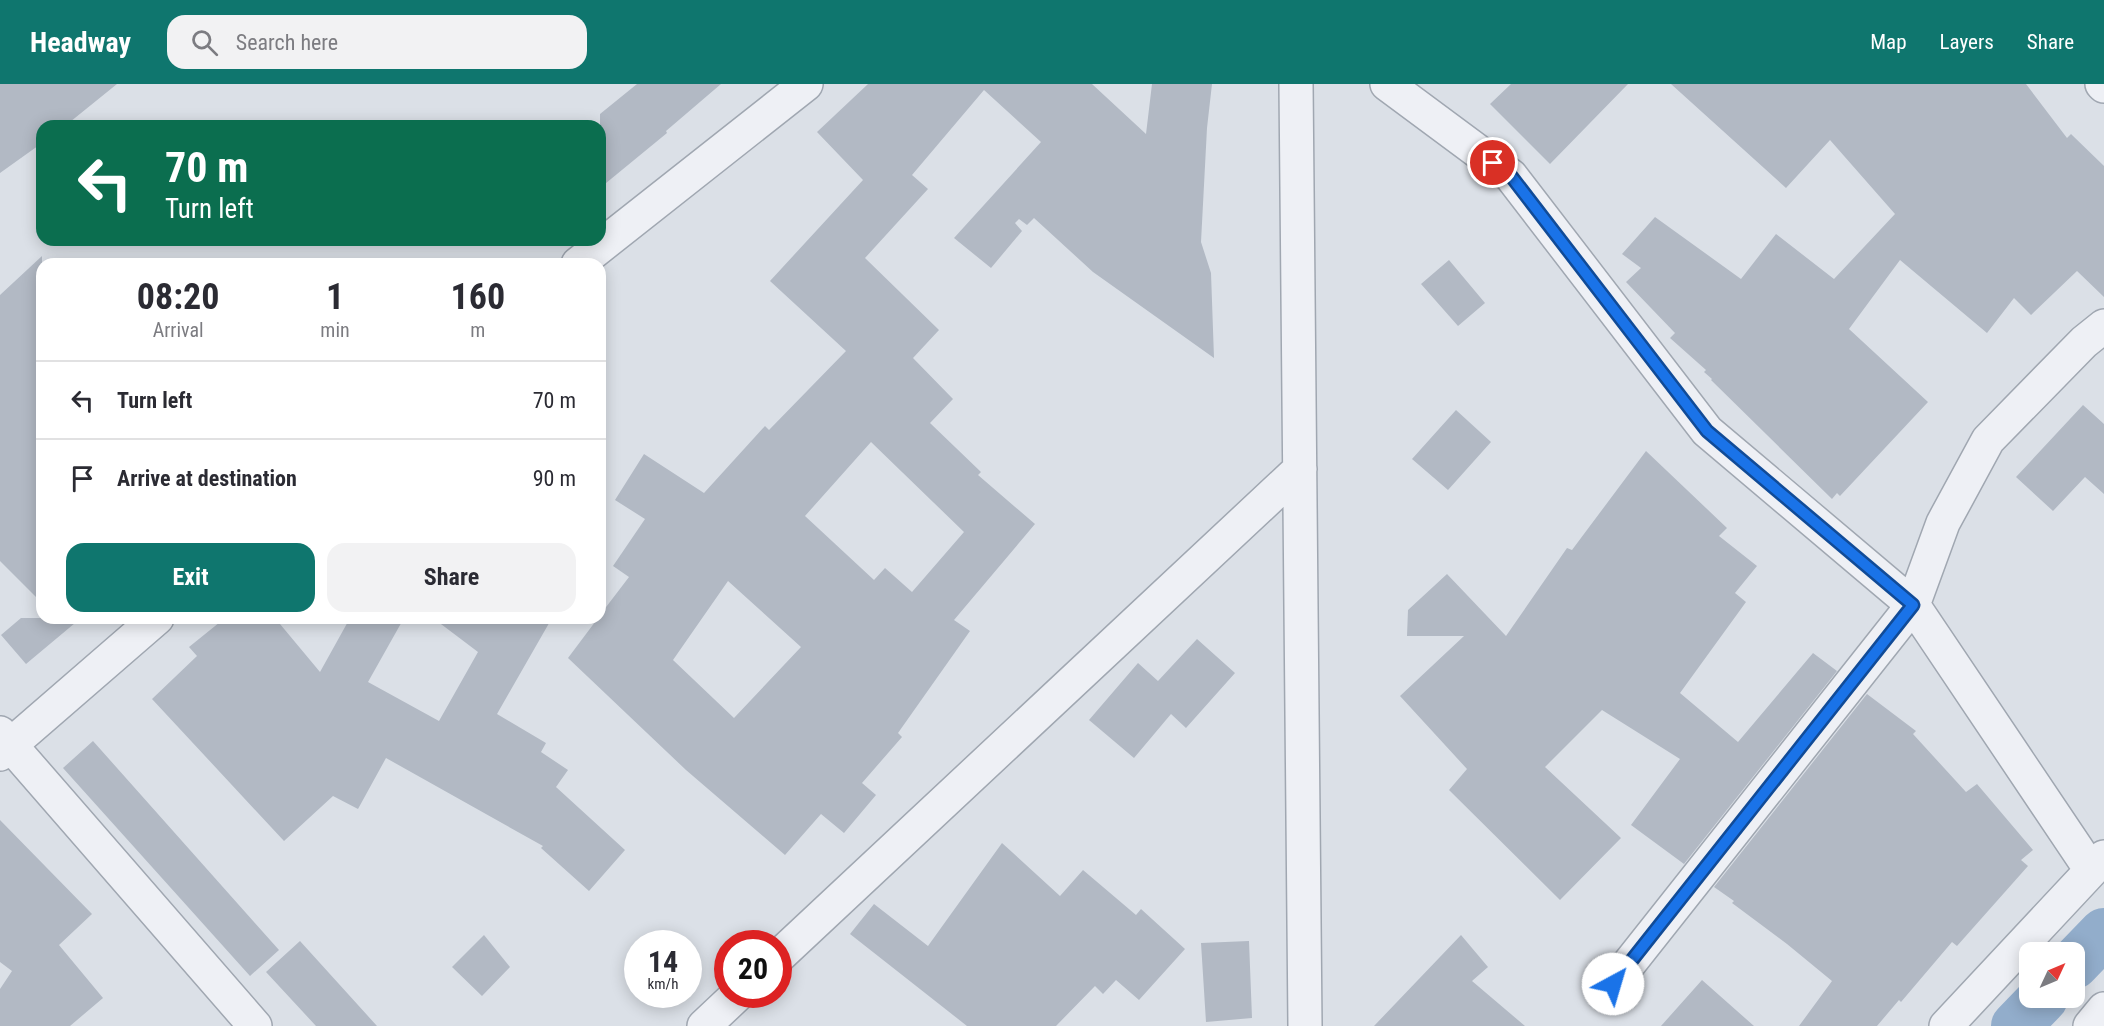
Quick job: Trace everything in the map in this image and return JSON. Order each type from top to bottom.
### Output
[{"type":"street","points":[[606,242],[806,84]]},
{"type":"street","points":[[1296,84],[1305,1026]]},
{"type":"street","points":[[1387,84],[1511,176],[1707,431],[1913,605],[2098,864],[1946,1026]]},
{"type":"street","points":[[586,258],[601,246]]},
{"type":"street","points":[[1613,984],[1913,605],[1942,523],[1988,440],[2084,342],[2104,326]]},
{"type":"street","points":[[792,944],[1300,469]]},
{"type":"street","points":[[150,624],[3,744],[255,1026]]},
{"type":"street","points":[[704,1026],[723,1008]]},
{"type":"street","points":[[2090,1026],[2104,1010]]},
{"type":"building","points":[[0,84],[117,84],[72,120],[36,120],[36,147],[0,173]]},
{"type":"building","points":[[637,84],[721,84],[666,131],[667,133],[606,183],[606,120],[600,120],[600,114]]},
{"type":"building","points":[[868,84],[1092,84],[1146,134],[1152,84],[1212,84],[1207,128],[1201,242],[1211,273],[1214,358],[1093,272],[1034,218],[1027,225],[1019,219],[1015,223],[1022,231],[991,268],[954,238],[1041,142],[984,90],[912,175],[928,189],[865,258],[939,330],[913,358],[953,399],[930,423],[981,472],[978,475],[1035,524],[954,620],[970,631],[898,733],[902,737],[862,783],[876,795],[844,833],[821,814],[785,855],[686,770],[568,658],[594,624],[606,624],[606,607],[629,577],[613,566],[645,519],[615,500],[644,454],[704,493],[765,426],[769,430],[846,351],[770,281],[863,180],[817,132]],"holes":[[[871,442],[964,532],[912,592],[885,568],[874,580],[805,516]],[[728,581],[801,647],[734,718],[673,660]]]},
{"type":"building","points":[[1511,84],[1628,84],[1550,164],[1490,104]]},
{"type":"building","points":[[1671,84],[2026,84],[2067,138],[2071,134],[2104,166],[2104,297],[2077,271],[2031,315],[2014,298],[1987,333],[1900,260],[1849,329],[1928,402],[1840,496],[1837,493],[1832,499],[1711,380],[1704,372],[1706,370],[1670,338],[1675,333],[1626,282],[1641,268],[1622,254],[1655,217],[1741,279],[1776,234],[1834,279],[1895,214],[1830,140],[1786,188]]},
{"type":"building","points":[[1449,260],[1485,303],[1458,326],[1421,284]]},
{"type":"building","points":[[36,262],[36,597],[0,561],[0,295]]},
{"type":"building","points":[[2083,405],[2104,424],[2104,494],[2085,477],[2053,511],[2016,477]]},
{"type":"building","points":[[1456,410],[1491,442],[1448,490],[1412,459]]},
{"type":"building","points":[[1646,451],[1727,528],[1719,536],[1757,566],[1735,593],[1746,602],[1680,693],[1738,742],[1813,653],[1837,671],[1684,864],[1631,825],[1680,759],[1602,710],[1545,767],[1621,838],[1560,900],[1449,790],[1467,769],[1400,696],[1464,636],[1407,636],[1408,610],[1447,574],[1506,636],[1567,548],[1572,550]]},
{"type":"building","points":[[21,618],[36,618],[36,624],[74,624],[26,664],[1,635]]},
{"type":"building","points":[[218,624],[280,624],[320,672],[347,624],[401,624],[368,682],[439,721],[478,652],[441,624],[549,624],[497,714],[546,743],[541,752],[568,770],[556,787],[625,850],[589,891],[541,848],[543,846],[386,758],[358,809],[333,796],[284,841],[152,699],[197,656],[189,647]]},
{"type":"building","points":[[1197,639],[1235,673],[1186,728],[1171,714],[1134,758],[1089,720],[1138,663],[1158,681]]},
{"type":"building","points":[[1867,694],[1916,731],[1913,734],[1966,792],[1977,784],[2033,850],[2021,860],[2028,866],[1957,946],[1952,942],[1901,1002],[1899,1000],[1877,1026],[1799,1026],[1832,981],[1714,887]]},
{"type":"building","points":[[93,741],[279,950],[250,976],[63,768]]},
{"type":"building","points":[[0,820],[92,914],[59,945],[103,998],[70,1026],[0,1026],[0,989],[12,971],[0,962]]},
{"type":"building","points":[[1002,843],[1060,896],[1083,870],[1136,915],[1141,909],[1185,949],[1139,1000],[1116,980],[1103,994],[1095,986],[1056,1026],[967,1026],[850,934],[874,904],[928,946]]},
{"type":"building","points":[[484,935],[510,967],[482,996],[452,967]]},
{"type":"building","points":[[1461,935],[1488,967],[1472,981],[1525,1026],[1374,1026]]},
{"type":"building","points":[[300,941],[377,1026],[316,1026],[266,972]]},
{"type":"building","points":[[1249,941],[1252,1018],[1206,1022],[1201,943]]},
{"type":"building","points":[[1702,980],[1754,1026],[1661,1026]]},
{"type":"waterway","points":[[2085,953],[2104,933]]},
{"type":"waterway","points":[[2016,1026],[2033,1008]]},
{"type":"route","points":[[1493,163],[1511,176],[1707,431],[1913,605],[1613,984]]}]
